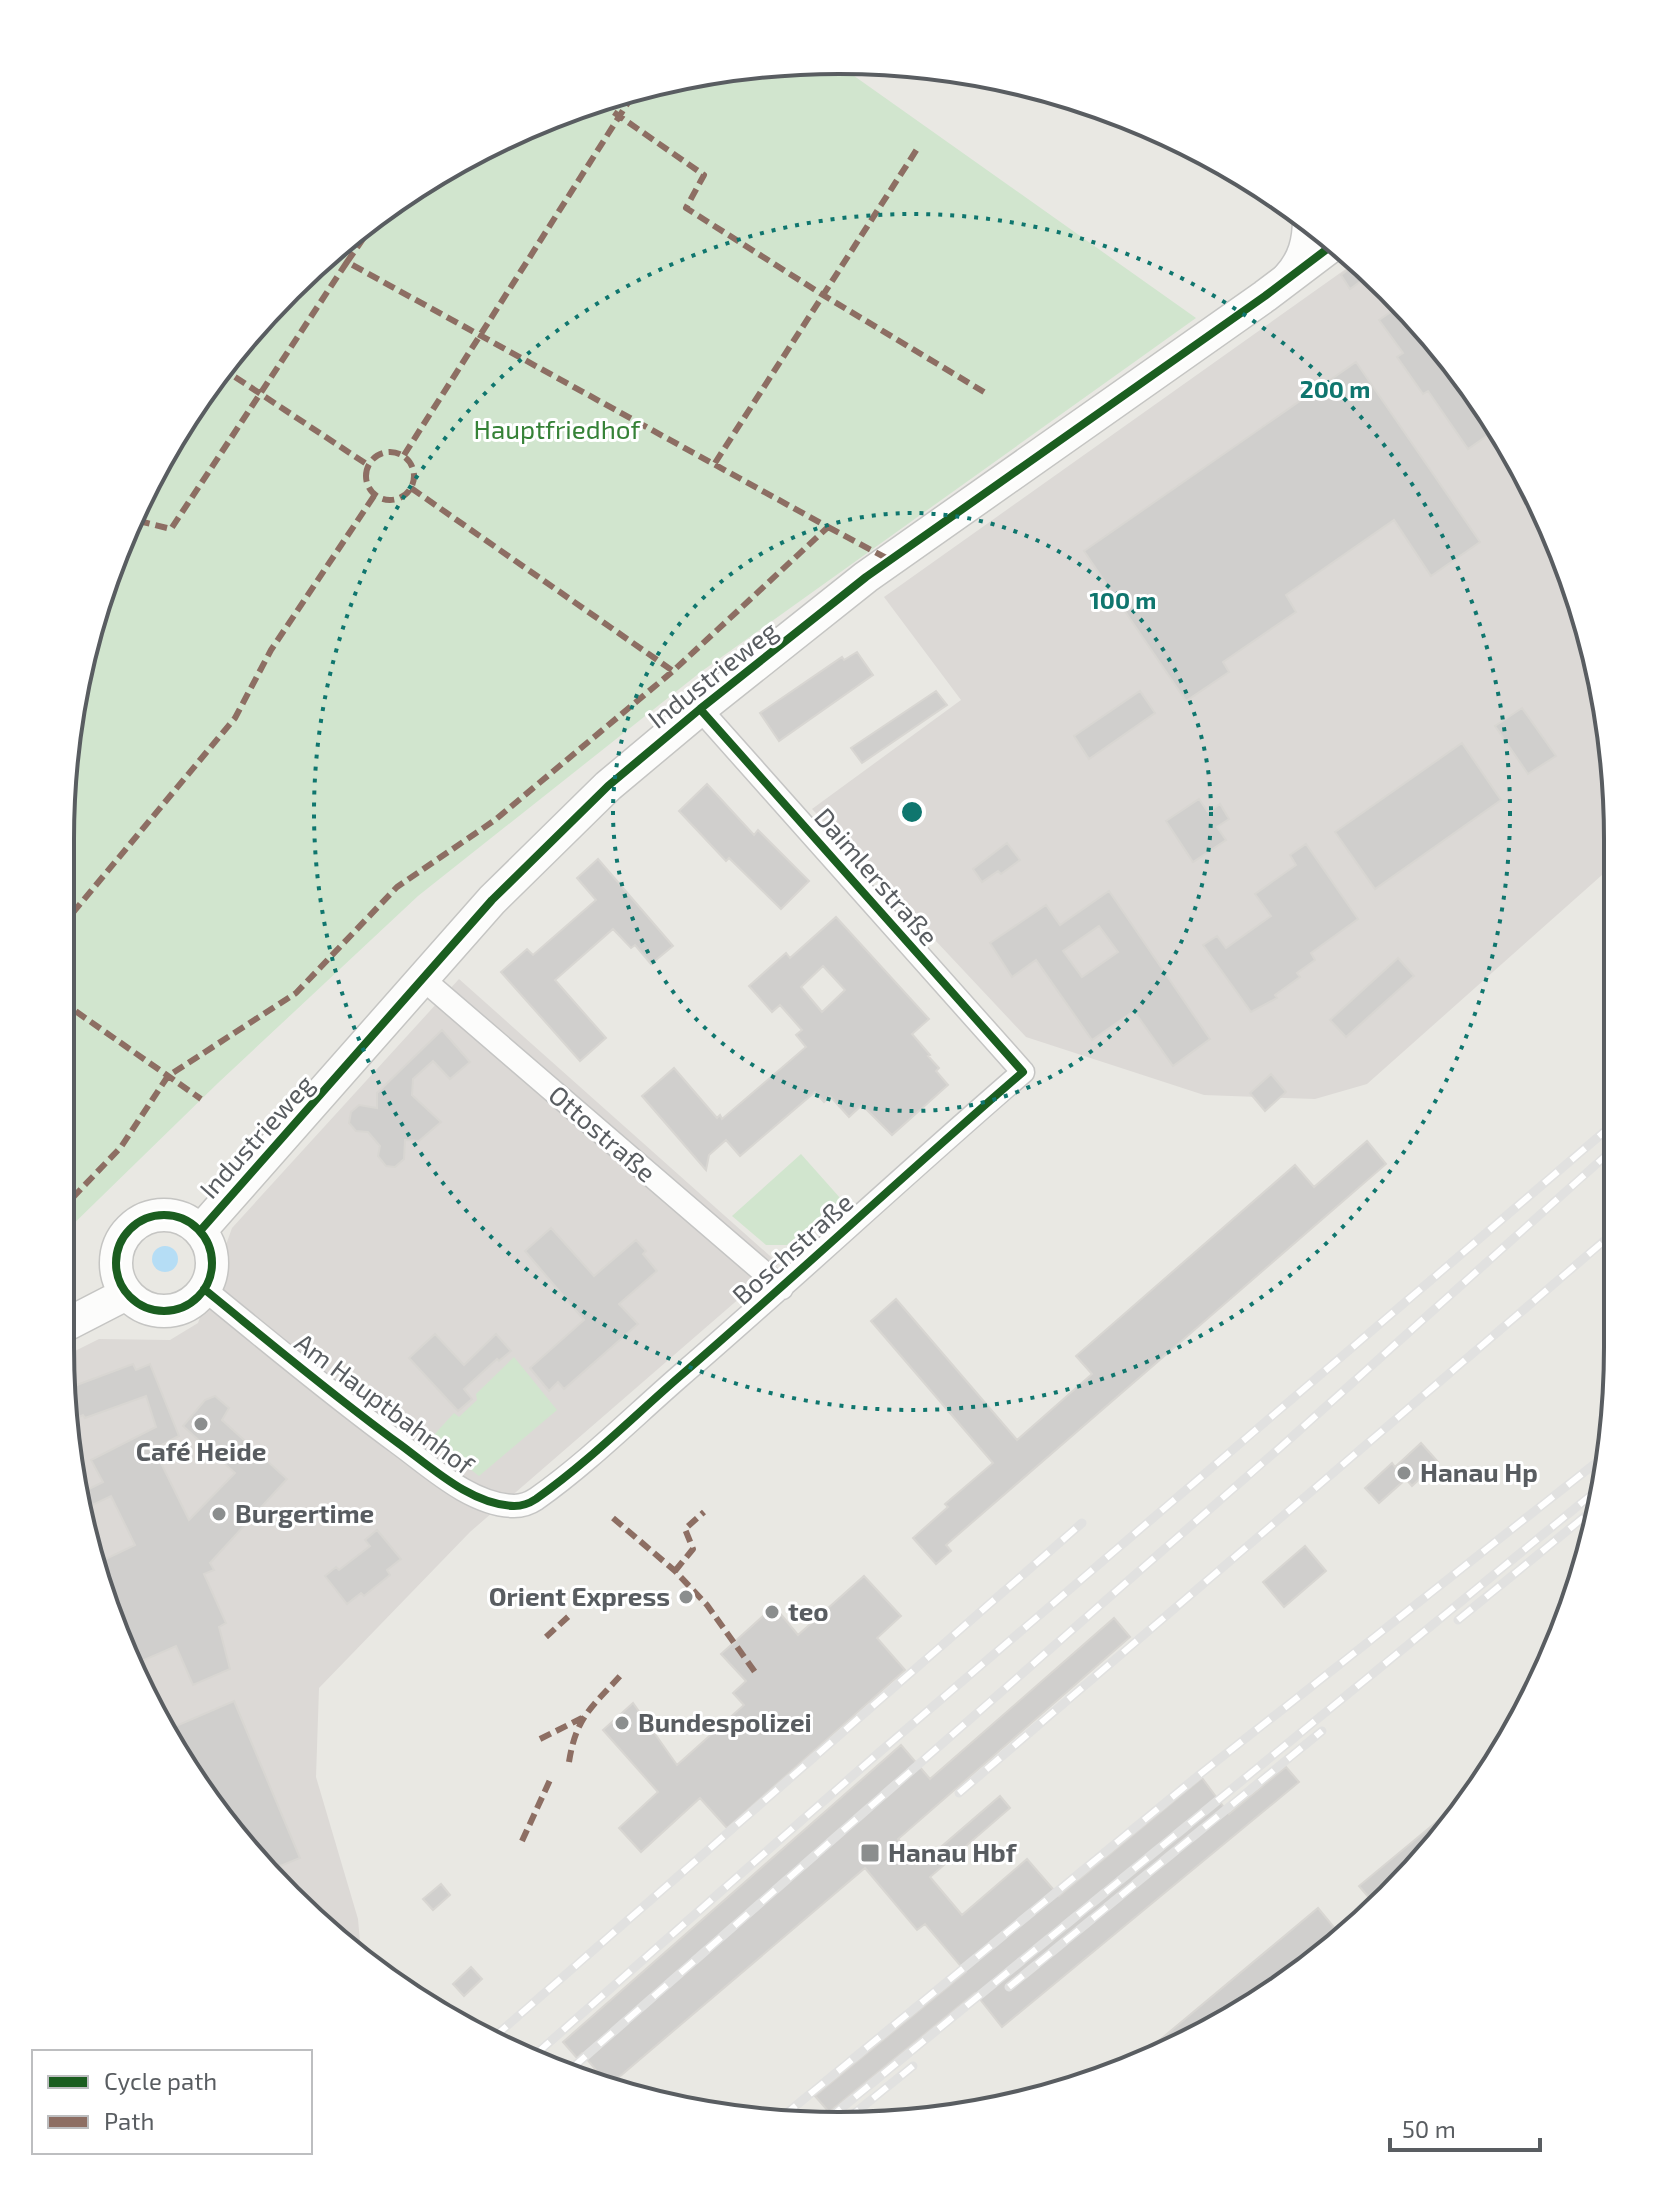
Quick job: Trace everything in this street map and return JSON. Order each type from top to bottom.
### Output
[{"type":"street","points":[[1265,296],[1289,270],[1298,254],[1304,231]]},
{"type":"street","name":"Industrieweg","points":[[200,1231],[492,900],[539,850],[608,786],[866,577],[1326,250]]},
{"type":"street","name":"Daimlerstraße","points":[[700,709],[1023,1072]]},
{"type":"street","name":"Ottostraße","points":[[423,979],[782,1288]]},
{"type":"street","name":"Boschstraße","points":[[590,1454],[782,1288],[885,1192],[1023,1072]]},
{"type":"street","points":[[171,1215],[185,1219],[200,1231],[210,1251],[211,1270],[204,1289],[182,1307],[166,1311],[149,1309],[126,1294],[116,1270],[117,1250],[124,1234],[136,1223],[153,1216],[171,1215]]},
{"type":"street","name":"Am Hauptbahnhof","points":[[204,1289],[328,1392],[443,1475],[489,1501],[515,1506],[536,1499],[590,1454]]},
{"type":"street","points":[[74,1321],[126,1294]]},
{"type":"shaded area","points":[[1347,268],[1380,298],[1446,373],[1502,457],[1546,546],[1578,641],[1589,690],[1602,789],[1604,873],[1367,1084],[1315,1099],[1204,1095],[1026,1037],[812,809],[961,700],[884,597]]},
{"type":"shaded area","points":[[459,979],[779,1264],[470,1532],[319,1688],[316,1777],[358,1919],[360,1943],[298,1888],[264,1851],[232,1813],[176,1730],[132,1640],[100,1545],[89,1496],[81,1447],[74,1351],[99,1339],[170,1340],[198,1323],[232,1228]]},
{"type":"green space","name":"Hauptfriedhof","points":[[852,75],[1196,318],[702,671],[418,896],[218,1083],[74,1223],[76,789],[81,739],[100,641],[132,546],[176,456],[203,414],[232,373],[298,298],[373,232],[457,176],[546,132],[593,115],[641,100],[739,81]]},
{"type":"green space","points":[[801,1154],[841,1199],[787,1245],[766,1245],[732,1216]]},
{"type":"green space","points":[[514,1357],[557,1410],[479,1476],[431,1438],[454,1413],[459,1417],[477,1400],[476,1394]]},
{"type":"water","points":[[165,1246],[174,1250],[178,1259],[174,1268],[165,1272],[156,1268],[152,1259],[156,1250]]},
{"type":"building","points":[[1349,269],[1361,281],[1350,289],[1341,275]]},
{"type":"building","points":[[1392,311],[1446,373],[1488,435],[1468,449],[1428,391],[1423,394],[1397,357],[1403,353],[1379,320]]},
{"type":"building","points":[[1356,362],[1480,542],[1431,576],[1394,520],[1286,595],[1296,612],[1223,662],[1229,672],[1186,701],[1084,551]]},
{"type":"building","points":[[857,652],[873,675],[779,741],[760,713],[842,657],[844,660]]},
{"type":"building","points":[[936,691],[947,705],[862,763],[851,748]]},
{"type":"building","points":[[1140,691],[1155,713],[1089,759],[1074,736]]},
{"type":"building","points":[[1522,708],[1556,756],[1528,774],[1495,726]]},
{"type":"building","points":[[1462,743],[1501,800],[1375,889],[1335,832]]},
{"type":"building","points":[[707,784],[754,835],[758,830],[809,881],[781,909],[729,858],[726,861],[679,811]]},
{"type":"building","points":[[1199,799],[1208,812],[1220,804],[1229,819],[1217,827],[1226,840],[1193,862],[1166,821]]},
{"type":"building","points":[[1007,843],[1020,860],[1001,874],[998,871],[982,882],[973,869]]},
{"type":"building","points":[[1306,844],[1358,919],[1311,953],[1315,960],[1297,973],[1300,977],[1275,995],[1277,998],[1251,1012],[1203,945],[1217,936],[1226,948],[1271,916],[1255,894],[1296,865],[1290,855]]},
{"type":"building","points":[[598,859],[673,946],[651,964],[635,945],[631,948],[613,929],[555,980],[606,1038],[580,1061],[501,972],[527,949],[533,955],[596,900],[577,878]]},
{"type":"building","points":[[1109,891],[1210,1039],[1173,1066],[1134,1011],[1092,1040],[1036,960],[1012,977],[990,943],[1046,905],[1060,925]],"holes":[[[1099,926],[1118,952],[1082,977],[1063,951]]]},
{"type":"building","points":[[836,917],[929,1019],[912,1034],[930,1055],[939,1068],[936,1071],[948,1085],[892,1135],[862,1105],[849,1117],[830,1096],[824,1102],[815,1092],[740,1156],[726,1140],[709,1155],[706,1170],[642,1096],[674,1068],[717,1118],[720,1115],[722,1119],[806,1047],[796,1035],[802,1030],[780,1005],[772,1012],[749,986],[786,953],[790,958]],"holes":[[[823,966],[845,990],[822,1012],[801,987]]]},
{"type":"building","points":[[1398,958],[1414,976],[1346,1037],[1330,1020]]},
{"type":"building","points":[[442,1030],[470,1062],[450,1079],[433,1061],[413,1079],[412,1095],[441,1122],[419,1141],[405,1140],[404,1159],[395,1167],[386,1166],[378,1156],[380,1146],[368,1132],[356,1131],[349,1123],[351,1112],[359,1105],[377,1108],[377,1093]]},
{"type":"building","points":[[1271,1074],[1286,1092],[1265,1111],[1250,1093]]},
{"type":"building","points":[[1367,1141],[1386,1164],[946,1545],[951,1551],[936,1564],[913,1538],[948,1507],[945,1504],[993,1463],[871,1321],[896,1299],[1017,1440],[1092,1374],[1076,1356],[1295,1165],[1314,1187]]},
{"type":"building","points":[[551,1228],[594,1276],[636,1240],[657,1271],[619,1304],[638,1324],[564,1389],[558,1382],[549,1391],[530,1368],[584,1320],[525,1251]]},
{"type":"building","points":[[435,1334],[464,1365],[496,1334],[511,1351],[499,1361],[497,1359],[464,1389],[472,1399],[458,1411],[409,1358]]},
{"type":"building","points":[[133,1364],[136,1370],[150,1364],[179,1436],[154,1449],[189,1520],[235,1473],[183,1426],[205,1400],[215,1396],[229,1408],[222,1420],[287,1479],[210,1563],[214,1570],[204,1574],[226,1623],[219,1627],[230,1669],[193,1685],[176,1646],[142,1661],[105,1560],[135,1545],[111,1496],[91,1506],[88,1490],[103,1482],[91,1460],[156,1427],[146,1396],[85,1418],[83,1415],[78,1417],[76,1385]]},
{"type":"building","name":"Hanau Hp","points":[[1421,1443],[1438,1462],[1412,1486],[1406,1479],[1379,1503],[1365,1488],[1392,1463],[1395,1467]]},
{"type":"building","points":[[377,1530],[401,1559],[387,1570],[390,1575],[364,1596],[361,1593],[347,1604],[325,1576],[336,1567],[339,1570],[370,1546],[365,1540]]},
{"type":"building","points":[[1305,1546],[1326,1571],[1284,1607],[1263,1582]]},
{"type":"building","points":[[864,1576],[901,1616],[877,1638],[905,1670],[727,1828],[700,1798],[641,1852],[619,1828],[658,1792],[603,1730],[633,1703],[677,1765],[744,1705],[733,1693],[746,1681],[721,1654],[774,1606],[798,1635]]},
{"type":"building","points":[[1114,1618],[1130,1637],[898,1839],[920,1865],[1000,1796],[1010,1808],[930,1877],[962,1915],[1027,1859],[1059,1896],[1202,1778],[1229,1814],[1286,1767],[1299,1782],[1002,2027],[975,1993],[829,2112],[815,2096],[966,1972],[925,1924],[917,1930],[865,1868],[617,2079],[598,2073],[582,2053],[577,2058],[563,2042],[901,1745],[930,1779]]},
{"type":"building","points":[[234,1701],[300,1858],[278,1867],[232,1813],[174,1727]]},
{"type":"building","points":[[1443,1816],[1369,1898],[1359,1886]]},
{"type":"building","points":[[441,1884],[450,1895],[433,1910],[423,1899]]},
{"type":"building","points":[[1318,1908],[1335,1929],[1305,1954],[1222,2010],[1157,2042]]},
{"type":"building","points":[[471,1967],[482,1979],[464,1996],[453,1984]]},
{"type":"railway","points":[[539,2051],[875,1756],[1604,1132]]},
{"type":"railway","points":[[576,2065],[1283,1445],[1604,1157]]},
{"type":"railway","points":[[959,1793],[1604,1241]]},
{"type":"railway","points":[[790,2110],[1199,1775],[1594,1464]]},
{"type":"railway","points":[[837,2112],[1589,1497]]},
{"type":"railway","points":[[1458,1620],[1584,1517]]},
{"type":"railway","points":[[500,2032],[1082,1523]]},
{"type":"railway","points":[[1009,1987],[1322,1731]]},
{"type":"railway","points":[[857,2111],[913,2066]]},
{"type":"marked path","points":[[404,455],[627,104]]},
{"type":"marked path","points":[[610,110],[704,175],[686,208],[984,392]]},
{"type":"marked path","points":[[715,463],[919,146]]},
{"type":"marked path","points":[[341,259],[347,262],[360,243]]},
{"type":"marked path","points":[[74,1196],[121,1147],[168,1076],[296,993],[397,887],[495,820],[673,671],[828,527],[347,262],[171,529],[143,522]]},
{"type":"marked path","points":[[231,374],[368,465]]},
{"type":"marked path","points":[[390,452],[399,453],[407,459],[413,467],[414,476],[413,485],[407,493],[399,499],[390,500],[381,499],[373,493],[367,485],[366,476],[367,467],[373,459],[381,453],[390,452]]},
{"type":"marked path","points":[[411,488],[673,671]]},
{"type":"marked path","points":[[74,911],[235,718],[271,650],[374,496]]},
{"type":"marked path","points":[[828,527],[890,560]]},
{"type":"marked path","points":[[74,1010],[201,1099]]},
{"type":"marked path","points":[[675,1571],[693,1549],[685,1529],[704,1512]]},
{"type":"marked path","points":[[613,1518],[675,1571],[707,1605],[755,1672]]},
{"type":"marked path","points":[[546,1637],[570,1615]]},
{"type":"marked path","points":[[569,1762],[581,1723],[621,1675]]},
{"type":"marked path","points":[[540,1739],[582,1718]]},
{"type":"marked path","points":[[522,1841],[550,1780]]},
{"type":"cycle path","points":[[200,1231],[492,900],[608,786],[866,577],[1326,250]]},
{"type":"cycle path","points":[[204,1289],[348,1406],[452,1483],[482,1499],[498,1504],[522,1505],[536,1499],[591,1455],[1023,1072],[700,709]]},
{"type":"cycle path","points":[[164,1215],[182,1219],[198,1229],[208,1245],[212,1263],[208,1281],[198,1297],[182,1307],[164,1311],[146,1307],[130,1297],[120,1281],[116,1263],[120,1245],[130,1229],[146,1219],[164,1215]]},
{"type":"place","name":"Café Heide","points":[[201,1424]]},
{"type":"place","name":"Hanau Hp","points":[[1404,1473]]},
{"type":"place","name":"Burgertime","points":[[219,1514]]},
{"type":"place","name":"Orient Express","points":[[686,1597]]},
{"type":"place","name":"teo","points":[[772,1612]]},
{"type":"place","name":"Bundespolizei","points":[[622,1723]]},
{"type":"place","name":"Hanau Hbf","points":[[870,1853]]}]
